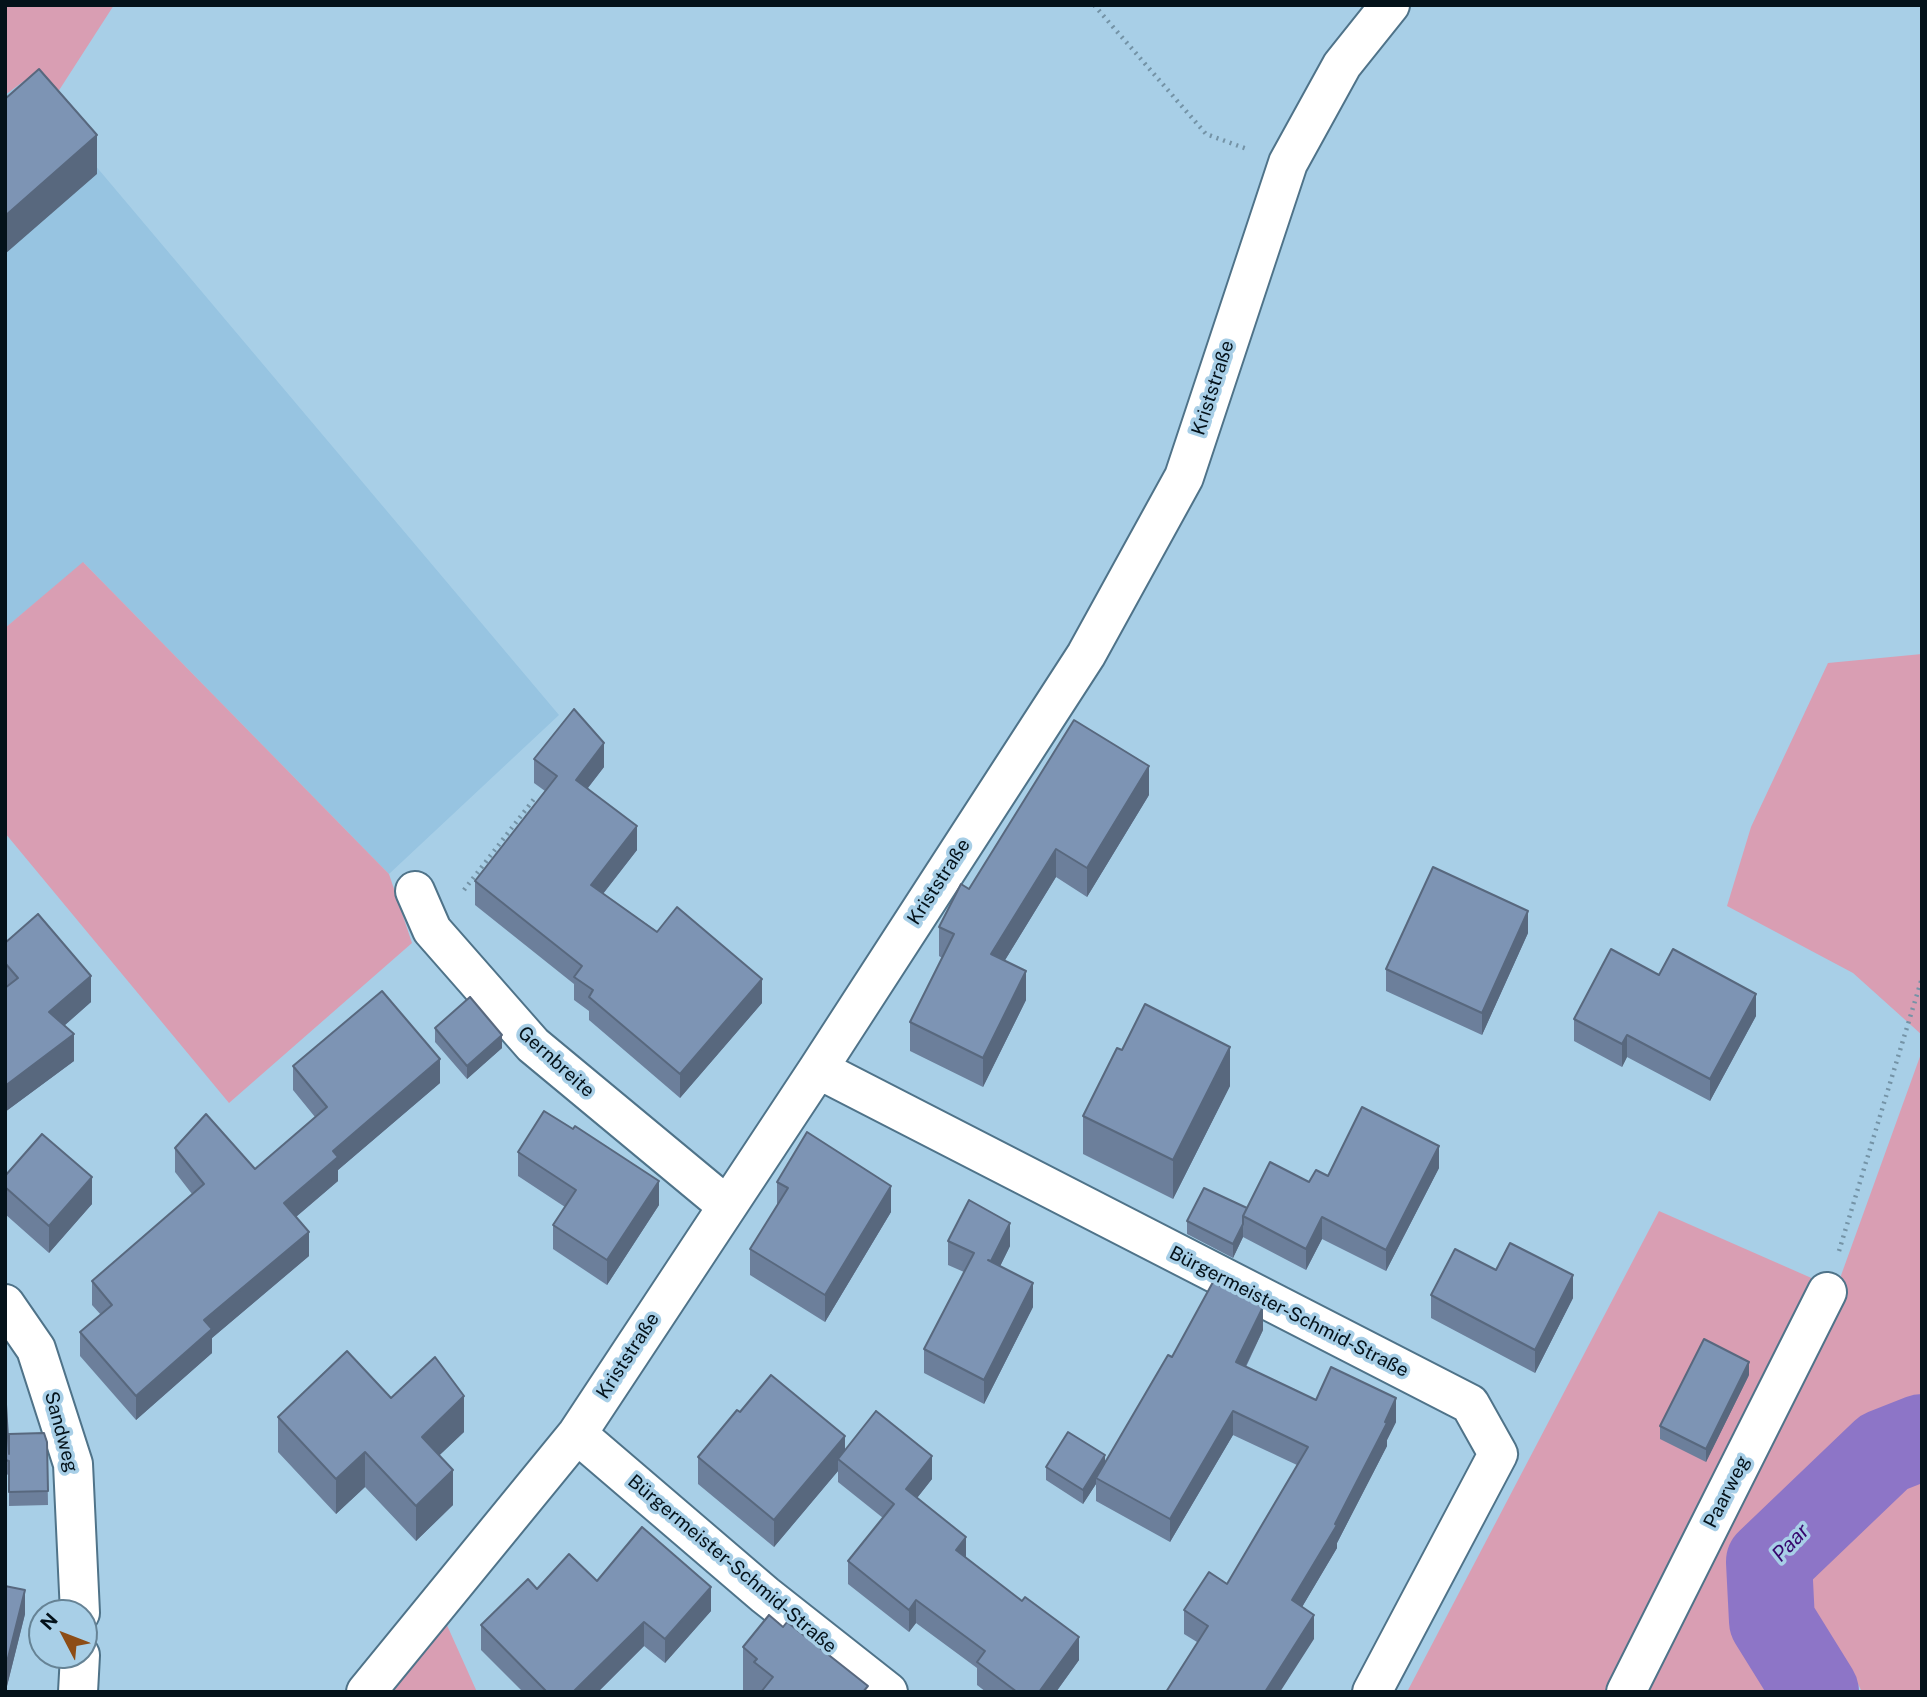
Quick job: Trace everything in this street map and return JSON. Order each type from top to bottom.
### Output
[{"type":"street","name":"Kriststraße","points":[[366,1692],[577,1434],[1086,655],[1184,477],[1288,163],[1342,65],[1390,5]]},
{"type":"street","name":"Gernbreite","points":[[415,891],[432,930],[533,1045],[727,1206]]},
{"type":"street","name":"Bürgermeister-Schmid-Straße","points":[[818,1069],[1470,1404],[1498,1454],[1372,1692]]},
{"type":"street","name":"Paarweg","points":[[1626,1692],[1827,1292]]},
{"type":"street","name":"Sandweg","points":[[5,1304],[36,1349],[73,1464],[79,1599]]},
{"type":"street","name":"Bürgermeister-Schmid-Straße","points":[[577,1434],[794,1619],[888,1692]]},
{"type":"street","points":[[78,1692],[79,1669]]},
{"type":"path","points":[[1094,5],[1206,134],[1288,163]]},
{"type":"path","points":[[432,930],[534,799]]},
{"type":"path","points":[[1827,1292],[1922,978]]},
{"type":"shaded area","points":[[5,5],[114,5],[47,109],[24,81],[5,95]]},
{"type":"shaded area","points":[[24,81],[559,715],[389,874],[84,563],[5,628],[5,95]]},
{"type":"shaded area","points":[[83,562],[389,874],[412,943],[229,1103],[5,833],[5,628]]},
{"type":"shaded area","points":[[1922,654],[1922,1035],[1853,973],[1727,906],[1751,827],[1828,663]]},
{"type":"shaded area","points":[[1922,1051],[1922,1399],[1767,1543],[1753,1609],[1795,1692],[1645,1692],[1688,1612],[1839,1281]]},
{"type":"shaded area","points":[[1659,1211],[1816,1280],[1612,1692],[1407,1692]]},
{"type":"shaded area","points":[[1922,1463],[1922,1692],[1862,1692],[1856,1680],[1803,1617],[1797,1567]]},
{"type":"shaded area","points":[[446,1623],[477,1692],[388,1692]]},
{"type":"building","points":[[39,69],[97,135],[5,216],[5,99]]},
{"type":"building","points":[[574,709],[604,743],[576,780],[637,826],[591,885],[657,932],[677,907],[762,979],[680,1074],[589,997],[593,990],[574,977],[582,966],[475,881],[557,776],[534,759]]},
{"type":"building","points":[[1074,720],[1149,766],[1087,868],[1056,849],[991,954],[1026,971],[983,1058],[910,1022],[954,934],[939,927],[961,884],[969,889]]},
{"type":"building","points":[[1433,867],[1528,911],[1482,1013],[1386,969]]},
{"type":"building","points":[[38,914],[91,976],[49,1012],[74,1034],[5,1086],[5,988],[18,978],[5,963],[5,943]]},
{"type":"building","points":[[1611,949],[1659,975],[1673,949],[1756,994],[1710,1079],[1627,1035],[1622,1044],[1574,1019]]},
{"type":"building","points":[[382,991],[440,1059],[333,1151],[338,1157],[284,1203],[309,1232],[204,1320],[212,1329],[136,1396],[80,1332],[112,1305],[92,1281],[204,1184],[175,1148],[206,1114],[255,1169],[327,1107],[293,1066]]},
{"type":"building","points":[[470,997],[502,1035],[467,1066],[435,1028]]},
{"type":"building","points":[[1145,1004],[1230,1047],[1173,1160],[1083,1116],[1117,1048],[1122,1050]]},
{"type":"building","points":[[1362,1107],[1439,1146],[1386,1250],[1322,1217],[1306,1249],[1243,1216],[1270,1162],[1309,1182],[1316,1170],[1328,1176]]},
{"type":"building","points":[[544,1111],[573,1129],[575,1126],[659,1181],[607,1260],[553,1225],[576,1190],[518,1152]]},
{"type":"building","points":[[807,1132],[891,1186],[825,1295],[750,1249],[788,1188],[777,1182]]},
{"type":"building","points":[[42,1134],[92,1177],[49,1226],[5,1187],[5,1176]]},
{"type":"building","points":[[1204,1188],[1247,1208],[1233,1244],[1187,1221]]},
{"type":"building","points":[[969,1200],[1010,1223],[991,1261],[988,1260],[1033,1283],[984,1380],[924,1349],[974,1253],[948,1241]]},
{"type":"building","points":[[1510,1243],[1573,1275],[1535,1350],[1431,1295],[1455,1249],[1496,1270]]},
{"type":"building","points":[[1213,1282],[1263,1307],[1236,1362],[1316,1400],[1331,1367],[1396,1398],[1385,1422],[1387,1423],[1335,1524],[1337,1525],[1292,1600],[1314,1615],[1265,1692],[1166,1692],[1208,1626],[1184,1610],[1209,1572],[1227,1584],[1308,1447],[1233,1411],[1170,1519],[1096,1478],[1168,1355],[1172,1357]]},
{"type":"building","points":[[1704,1339],[1749,1362],[1706,1449],[1660,1426]]},
{"type":"building","points":[[347,1351],[391,1398],[435,1357],[464,1396],[422,1437],[453,1470],[416,1506],[365,1452],[336,1479],[278,1417]]},
{"type":"building","points":[[771,1375],[845,1436],[774,1520],[698,1457],[737,1410],[740,1412]]},
{"type":"building","points":[[5,1388],[9,1454],[9,1434],[44,1433],[47,1442],[48,1491],[9,1492],[9,1461],[5,1460]]},
{"type":"building","points":[[876,1411],[932,1456],[906,1489],[966,1537],[956,1550],[1022,1601],[1025,1597],[1079,1637],[1039,1692],[1017,1692],[977,1662],[985,1651],[916,1600],[909,1610],[848,1561],[894,1504],[838,1459]]},
{"type":"building","points":[[1068,1432],[1105,1455],[1083,1490],[1046,1467]]},
{"type":"building","points":[[642,1527],[711,1587],[665,1639],[644,1622],[573,1692],[547,1692],[481,1625],[528,1579],[537,1589],[569,1554],[597,1581]]},
{"type":"building","points":[[5,1586],[25,1590],[7,1662],[5,1662]]},
{"type":"building","points":[[769,1615],[783,1627],[787,1622],[868,1686],[863,1692],[761,1692],[773,1677],[754,1662],[757,1659],[743,1647]]},
{"type":"waterway","name":"Paar","points":[[1816,1692],[1772,1621],[1769,1562],[1884,1452],[1922,1437]]}]
